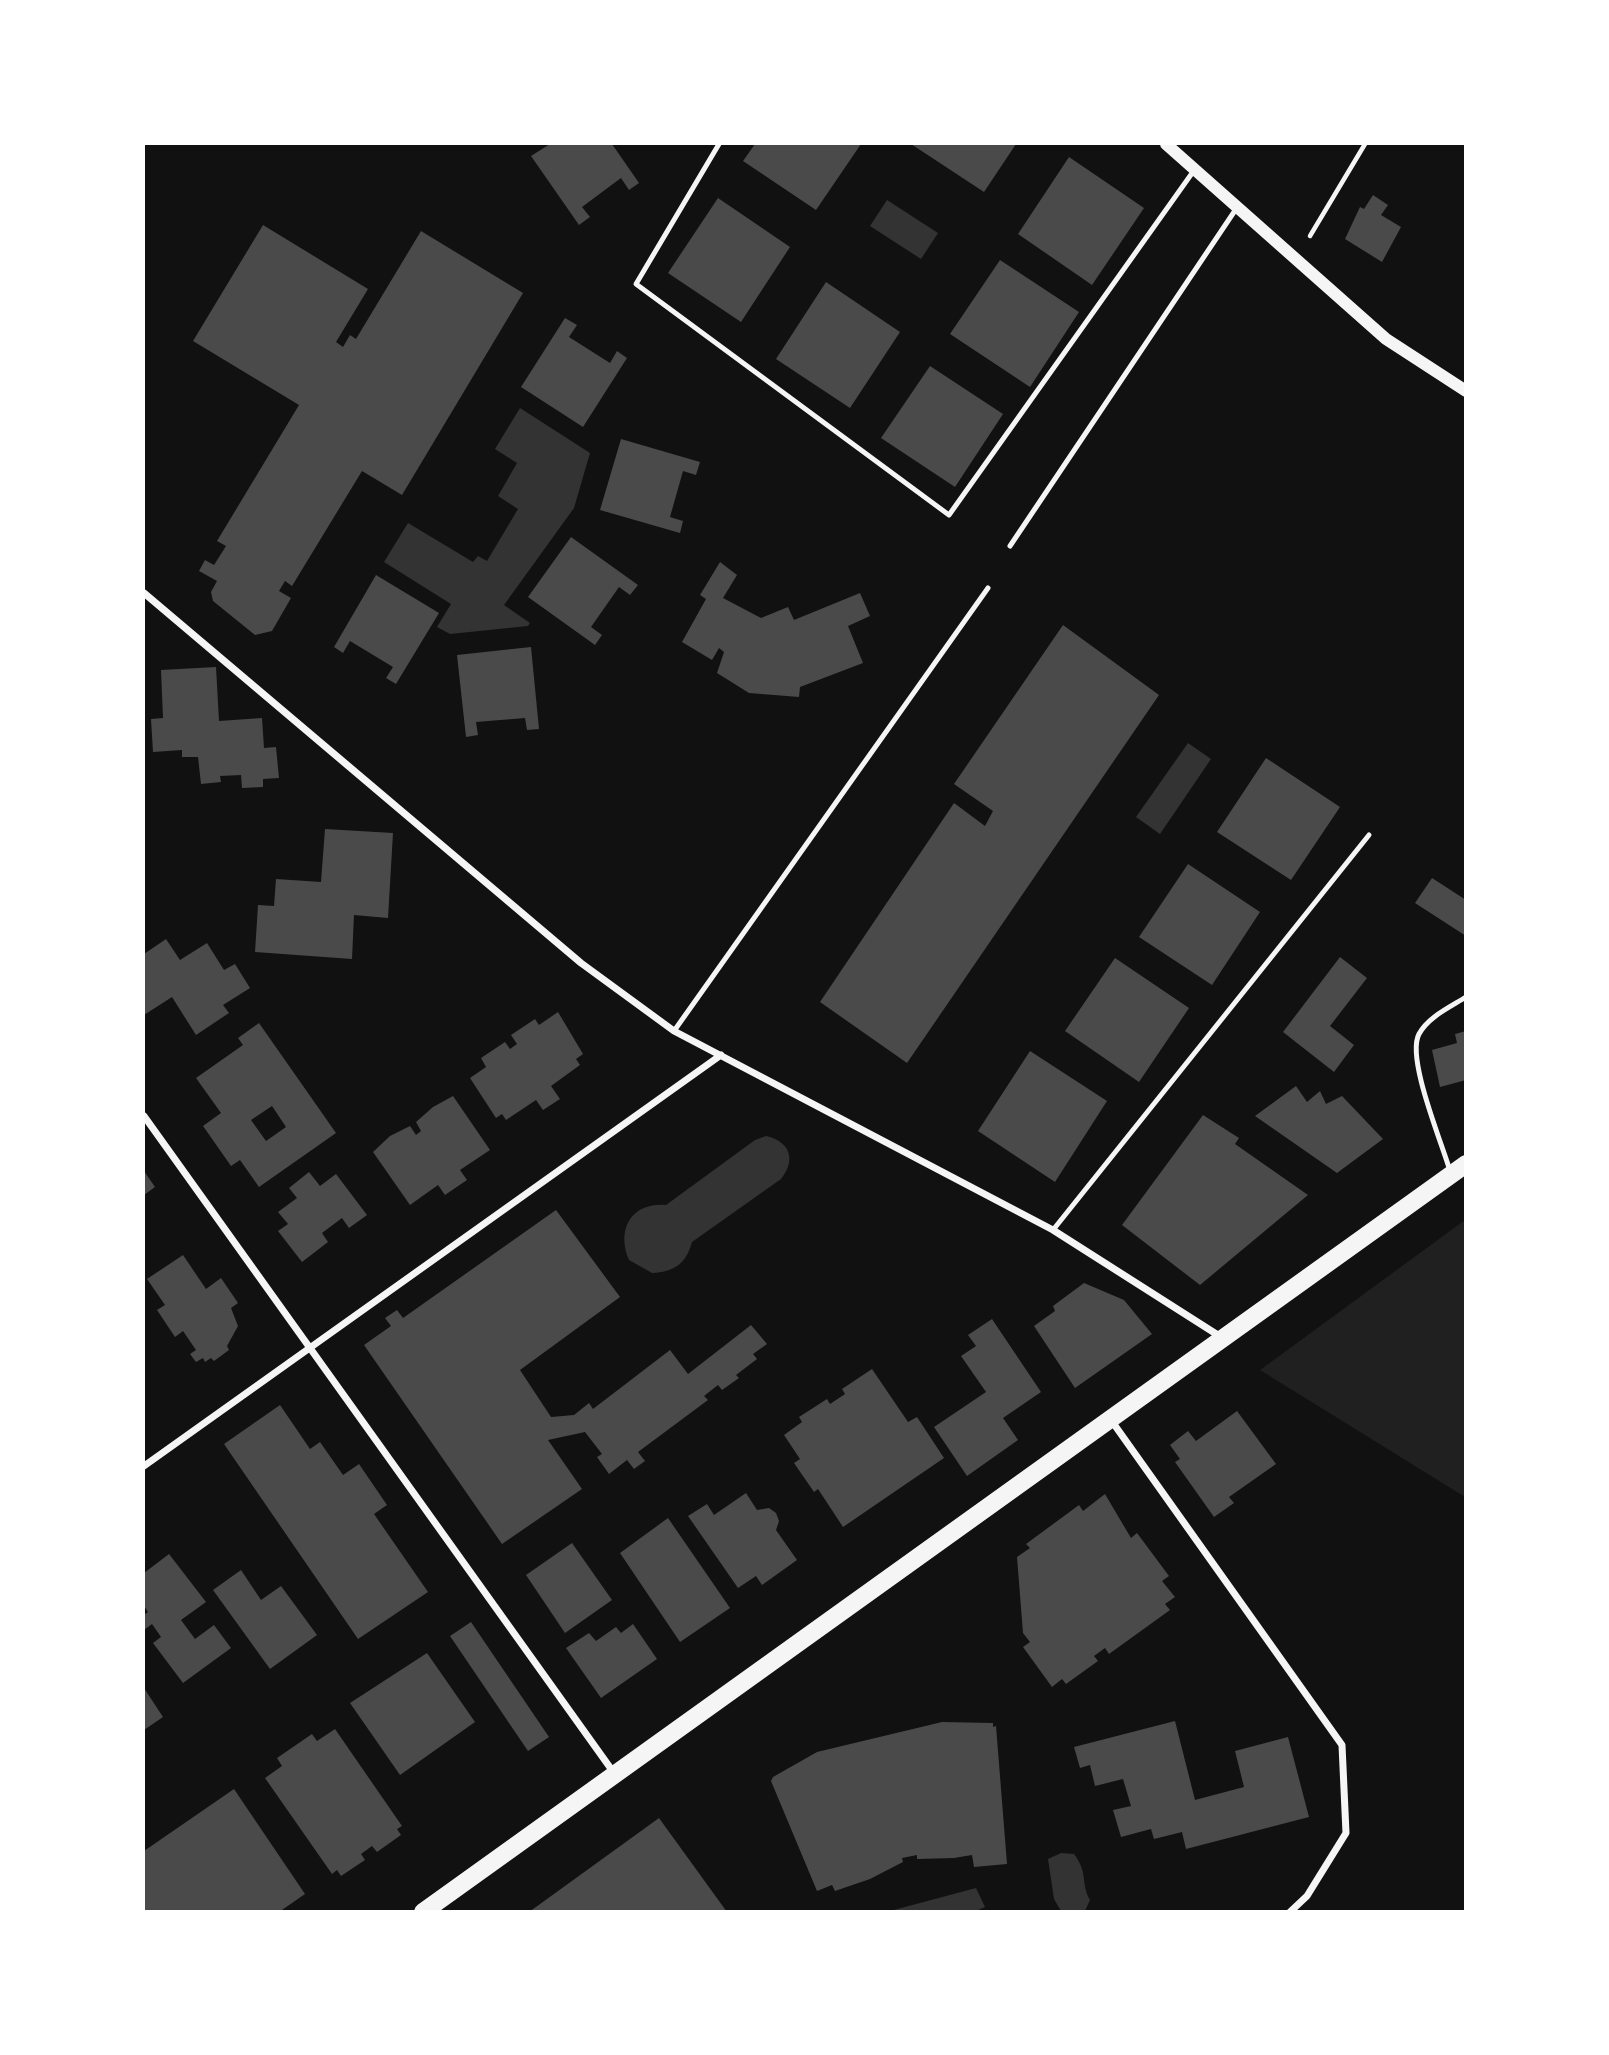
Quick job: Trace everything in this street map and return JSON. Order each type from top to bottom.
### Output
[{"type":"main road","points":[[423,1912],[1458,1169]]},
{"type":"street","points":[[1166,144],[1386,339],[1465,391]]},
{"type":"street","points":[[144,593],[581,963],[674,1031],[1053,1230],[1223,1338]]},
{"type":"street","points":[[144,1466],[720,1055]]},
{"type":"street","points":[[144,1116],[615,1775]]},
{"type":"street","points":[[1111,1420],[1342,1745],[1346,1833],[1307,1896],[1290,1912]]},
{"type":"lane","points":[[719,144],[636,284],[949,515],[1195,169]]},
{"type":"lane","points":[[1010,546],[1238,207]]},
{"type":"lane","points":[[674,1031],[988,588]]},
{"type":"lane","points":[[1053,1230],[1369,835]]},
{"type":"lane","points":[[1458,1169],[1415,1058],[1417,1036],[1427,1023],[1465,997]]},
{"type":"path","points":[[1297,259],[1365,144]]},
{"type":"shaded area","points":[[887,200],[938,233],[921,259],[870,226]]},
{"type":"shaded area","points":[[520,408],[590,453],[574,508],[504,605],[530,623],[528,626],[450,634],[437,627],[451,604],[384,562],[408,523],[473,562],[478,556],[487,561],[518,509],[498,496],[517,463],[495,449]]},
{"type":"shaded area","points":[[1188,743],[1211,759],[1160,834],[1136,817]]},
{"type":"shaded area","points":[[766,1136],[780,1142],[788,1152],[789,1165],[781,1179],[692,1242],[683,1261],[673,1269],[652,1273],[629,1260],[624,1238],[635,1213],[654,1205],[666,1205],[755,1140]]},
{"type":"shaded area","points":[[1465,1220],[1465,1497],[1260,1370]]},
{"type":"shaded area","points":[[1061,1853],[1074,1854],[1079,1861],[1090,1900],[1085,1911],[1061,1911],[1054,1899],[1048,1859]]},
{"type":"shaded area","points":[[976,1888],[985,1907],[976,1911],[890,1911]]},
{"type":"building","points":[[550,144],[612,144],[639,183],[629,190],[621,178],[582,207],[590,217],[579,225],[531,156]]},
{"type":"building","points":[[755,144],[861,144],[816,210],[743,161]]},
{"type":"building","points":[[911,144],[1016,144],[984,192]]},
{"type":"building","points":[[1069,157],[1144,208],[1092,285],[1018,234]]},
{"type":"building","points":[[1373,195],[1388,205],[1381,215],[1401,227],[1382,262],[1345,239],[1360,207],[1364,209]]},
{"type":"building","points":[[718,198],[790,247],[741,322],[668,273]]},
{"type":"building","points":[[263,225],[368,289],[336,342],[343,347],[350,335],[356,339],[421,231],[523,293],[402,495],[362,471],[292,586],[285,581],[279,591],[291,598],[272,631],[255,635],[213,601],[211,592],[217,581],[199,571],[205,560],[214,565],[226,546],[217,541],[299,405],[193,341]]},
{"type":"building","points":[[1000,260],[1079,312],[1030,387],[950,334]]},
{"type":"building","points":[[826,282],[900,332],[850,408],[776,359]]},
{"type":"building","points":[[565,318],[577,325],[569,337],[610,363],[617,351],[627,358],[583,427],[521,387]]},
{"type":"building","points":[[930,366],[1003,414],[955,487],[881,438]]},
{"type":"building","points":[[621,439],[700,462],[696,475],[683,471],[670,517],[683,521],[680,533],[600,510]]},
{"type":"building","points":[[571,537],[638,585],[630,595],[619,587],[591,627],[602,635],[595,645],[528,597]]},
{"type":"building","points":[[720,562],[737,575],[723,598],[761,618],[788,607],[794,620],[860,593],[870,616],[848,626],[863,663],[800,687],[799,697],[749,693],[717,673],[724,652],[719,648],[712,660],[682,642],[706,599],[700,595]]},
{"type":"building","points":[[376,575],[439,613],[396,684],[386,678],[393,667],[350,641],[343,653],[334,647]]},
{"type":"building","points":[[1063,625],[1159,695],[907,1063],[820,1002],[954,803],[985,826],[993,811],[954,784]]},
{"type":"building","points":[[531,647],[539,729],[527,730],[525,718],[476,722],[478,735],[466,737],[457,655]]},
{"type":"building","points":[[216,667],[219,721],[262,718],[264,748],[276,747],[279,778],[263,779],[263,787],[242,788],[241,775],[220,776],[221,782],[201,784],[198,757],[182,757],[182,750],[153,752],[151,719],[163,718],[161,670]]},
{"type":"building","points":[[1266,758],[1340,807],[1291,880],[1217,832]]},
{"type":"building","points":[[325,829],[393,833],[388,918],[354,915],[352,959],[255,952],[258,905],[274,906],[276,879],[321,882]]},
{"type":"building","points":[[1188,864],[1260,912],[1212,985],[1139,937]]},
{"type":"building","points":[[1432,878],[1466,900],[1466,936],[1415,903]]},
{"type":"building","points":[[166,939],[180,960],[207,943],[224,970],[235,964],[250,988],[223,1005],[229,1013],[196,1035],[172,997],[144,1015],[144,954]]},
{"type":"building","points":[[1340,957],[1367,978],[1330,1026],[1354,1045],[1334,1072],[1283,1032]]},
{"type":"building","points":[[1115,958],[1189,1008],[1139,1082],[1065,1031]]},
{"type":"building","points":[[558,1012],[583,1054],[576,1059],[580,1065],[551,1086],[560,1099],[543,1110],[536,1100],[506,1120],[502,1114],[496,1118],[470,1078],[486,1067],[481,1058],[505,1042],[510,1049],[517,1044],[511,1035],[535,1019],[539,1025]]},
{"type":"building","points":[[259,1023],[336,1133],[259,1187],[240,1160],[231,1166],[203,1126],[221,1113],[196,1078],[243,1045],[238,1038]],"holes":[[[272,1106],[286,1127],[266,1141],[251,1120]]]},
{"type":"building","points":[[1466,1031],[1466,1080],[1440,1087],[1432,1050],[1457,1043],[1455,1034]]},
{"type":"building","points":[[1030,1051],[1107,1101],[1055,1182],[978,1131]]},
{"type":"building","points":[[1296,1086],[1307,1102],[1320,1091],[1326,1104],[1342,1096],[1383,1139],[1337,1173],[1255,1116]]},
{"type":"building","points":[[453,1096],[490,1150],[460,1170],[467,1180],[445,1195],[438,1185],[410,1205],[373,1152],[390,1136],[410,1126],[416,1135],[421,1131],[416,1122],[433,1107]]},
{"type":"building","points":[[1203,1115],[1239,1138],[1235,1144],[1308,1195],[1200,1285],[1122,1225]]},
{"type":"building","points":[[144,1171],[155,1187],[144,1195]]},
{"type":"building","points":[[309,1172],[320,1186],[336,1174],[367,1215],[349,1228],[342,1218],[322,1233],[328,1242],[302,1262],[278,1231],[288,1224],[278,1212],[297,1198],[289,1188]]},
{"type":"building","points":[[556,1210],[620,1297],[520,1370],[551,1417],[574,1415],[589,1403],[593,1409],[670,1350],[688,1374],[751,1325],[767,1344],[753,1354],[757,1359],[736,1375],[739,1378],[722,1390],[718,1385],[704,1396],[708,1400],[638,1452],[645,1461],[634,1469],[627,1460],[609,1474],[597,1457],[602,1454],[585,1432],[548,1440],[582,1489],[502,1544],[364,1345],[391,1326],[385,1318],[397,1310],[403,1318]]},
{"type":"building","points":[[183,1255],[206,1289],[221,1278],[238,1303],[231,1308],[238,1326],[227,1346],[229,1350],[214,1361],[211,1358],[205,1362],[203,1358],[196,1362],[190,1354],[196,1350],[183,1331],[175,1337],[157,1310],[165,1305],[147,1279]]},
{"type":"building","points":[[1084,1283],[1124,1300],[1152,1334],[1075,1388],[1034,1326],[1055,1311],[1053,1306]]},
{"type":"building","points":[[992,1319],[1041,1392],[1003,1418],[1018,1440],[967,1476],[934,1427],[986,1392],[961,1356],[976,1346],[968,1335]]},
{"type":"building","points":[[872,1369],[908,1422],[917,1417],[944,1458],[843,1527],[818,1489],[814,1492],[794,1463],[800,1459],[784,1435],[802,1422],[799,1417],[827,1399],[830,1404],[845,1394],[842,1389]]},
{"type":"building","points":[[280,1405],[310,1449],[320,1442],[343,1475],[359,1464],[387,1505],[374,1514],[428,1592],[358,1639],[224,1444]]},
{"type":"building","points":[[1237,1411],[1276,1464],[1229,1497],[1234,1503],[1214,1517],[1175,1462],[1180,1459],[1170,1445],[1188,1431],[1196,1441]]},
{"type":"building","points":[[746,1493],[757,1510],[769,1508],[776,1513],[779,1521],[776,1530],[797,1560],[762,1585],[756,1576],[738,1588],[688,1516],[707,1504],[714,1515]]},
{"type":"building","points":[[1105,1494],[1131,1538],[1137,1533],[1169,1576],[1162,1581],[1175,1597],[1165,1604],[1170,1610],[1109,1654],[1105,1648],[1094,1656],[1098,1661],[1066,1684],[1062,1679],[1052,1687],[1023,1647],[1030,1642],[1023,1633],[1017,1557],[1030,1548],[1026,1544],[1079,1505],[1083,1511]]},
{"type":"building","points":[[668,1518],[730,1608],[680,1642],[620,1553]]},
{"type":"building","points":[[572,1543],[612,1600],[565,1633],[526,1575]]},
{"type":"building","points":[[169,1554],[206,1602],[181,1620],[195,1639],[214,1625],[231,1648],[183,1683],[153,1643],[161,1637],[152,1624],[144,1630],[144,1615],[148,1612],[144,1606],[144,1573]]},
{"type":"building","points":[[241,1570],[261,1600],[281,1586],[317,1635],[270,1669],[213,1590]]},
{"type":"building","points":[[471,1622],[549,1737],[528,1751],[450,1636]]},
{"type":"building","points":[[633,1624],[657,1659],[601,1698],[566,1648],[589,1633],[596,1641],[616,1627],[621,1633]]},
{"type":"building","points":[[427,1653],[475,1722],[400,1775],[350,1703]]},
{"type":"building","points":[[144,1688],[163,1717],[144,1730]]},
{"type":"building","points":[[1175,1721],[1195,1800],[1244,1787],[1235,1751],[1288,1737],[1309,1817],[1186,1849],[1182,1832],[1154,1839],[1151,1829],[1121,1837],[1113,1810],[1131,1806],[1123,1779],[1095,1786],[1090,1765],[1080,1768],[1074,1747]]},
{"type":"building","points":[[942,1722],[993,1723],[993,1727],[996,1726],[1007,1864],[974,1867],[972,1855],[917,1859],[917,1855],[902,1858],[903,1862],[870,1879],[835,1891],[832,1885],[817,1891],[771,1781],[773,1777],[817,1752]]},
{"type":"building","points":[[335,1729],[402,1826],[397,1829],[401,1835],[377,1852],[372,1846],[361,1854],[365,1860],[341,1876],[337,1870],[332,1874],[265,1778],[282,1766],[277,1758],[312,1734],[317,1741]]},
{"type":"building","points":[[234,1789],[305,1894],[279,1912],[144,1912],[144,1851]]},
{"type":"building","points":[[659,1818],[727,1912],[529,1912]]}]
